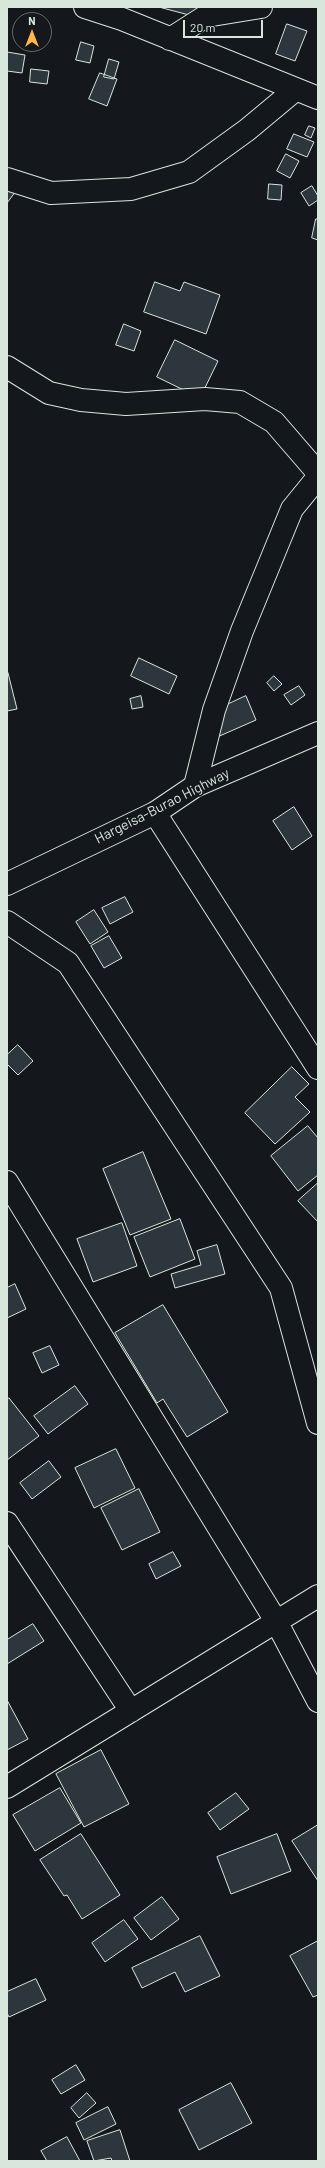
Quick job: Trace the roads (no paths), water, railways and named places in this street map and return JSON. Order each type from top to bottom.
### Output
[{"type":"main road","points":[[85,7],[122,19],[318,98]]},
{"type":"main road","points":[[170,39],[207,12],[261,7]]},
{"type":"main road","points":[[7,179],[51,192],[59,192],[131,189],[189,172],[247,130],[295,90]]},
{"type":"main road","points":[[7,368],[49,394],[81,400],[126,404],[205,399],[240,402],[274,422],[318,473]]},
{"type":"main road","points":[[195,786],[214,710],[242,631],[292,509],[318,476]]},
{"type":"main road","name":"Hargeisa-Burao Highway","points":[[7,884],[155,813],[195,786],[318,733]]},
{"type":"main road","points":[[155,813],[318,1068]]},
{"type":"main road","points":[[7,922],[68,963],[281,1288],[318,1423]]},
{"type":"main road","points":[[7,1182],[276,1621],[318,1701]]},
{"type":"main road","points":[[7,1522],[131,1710]]},
{"type":"main road","points":[[7,1787],[318,1596]]}]
